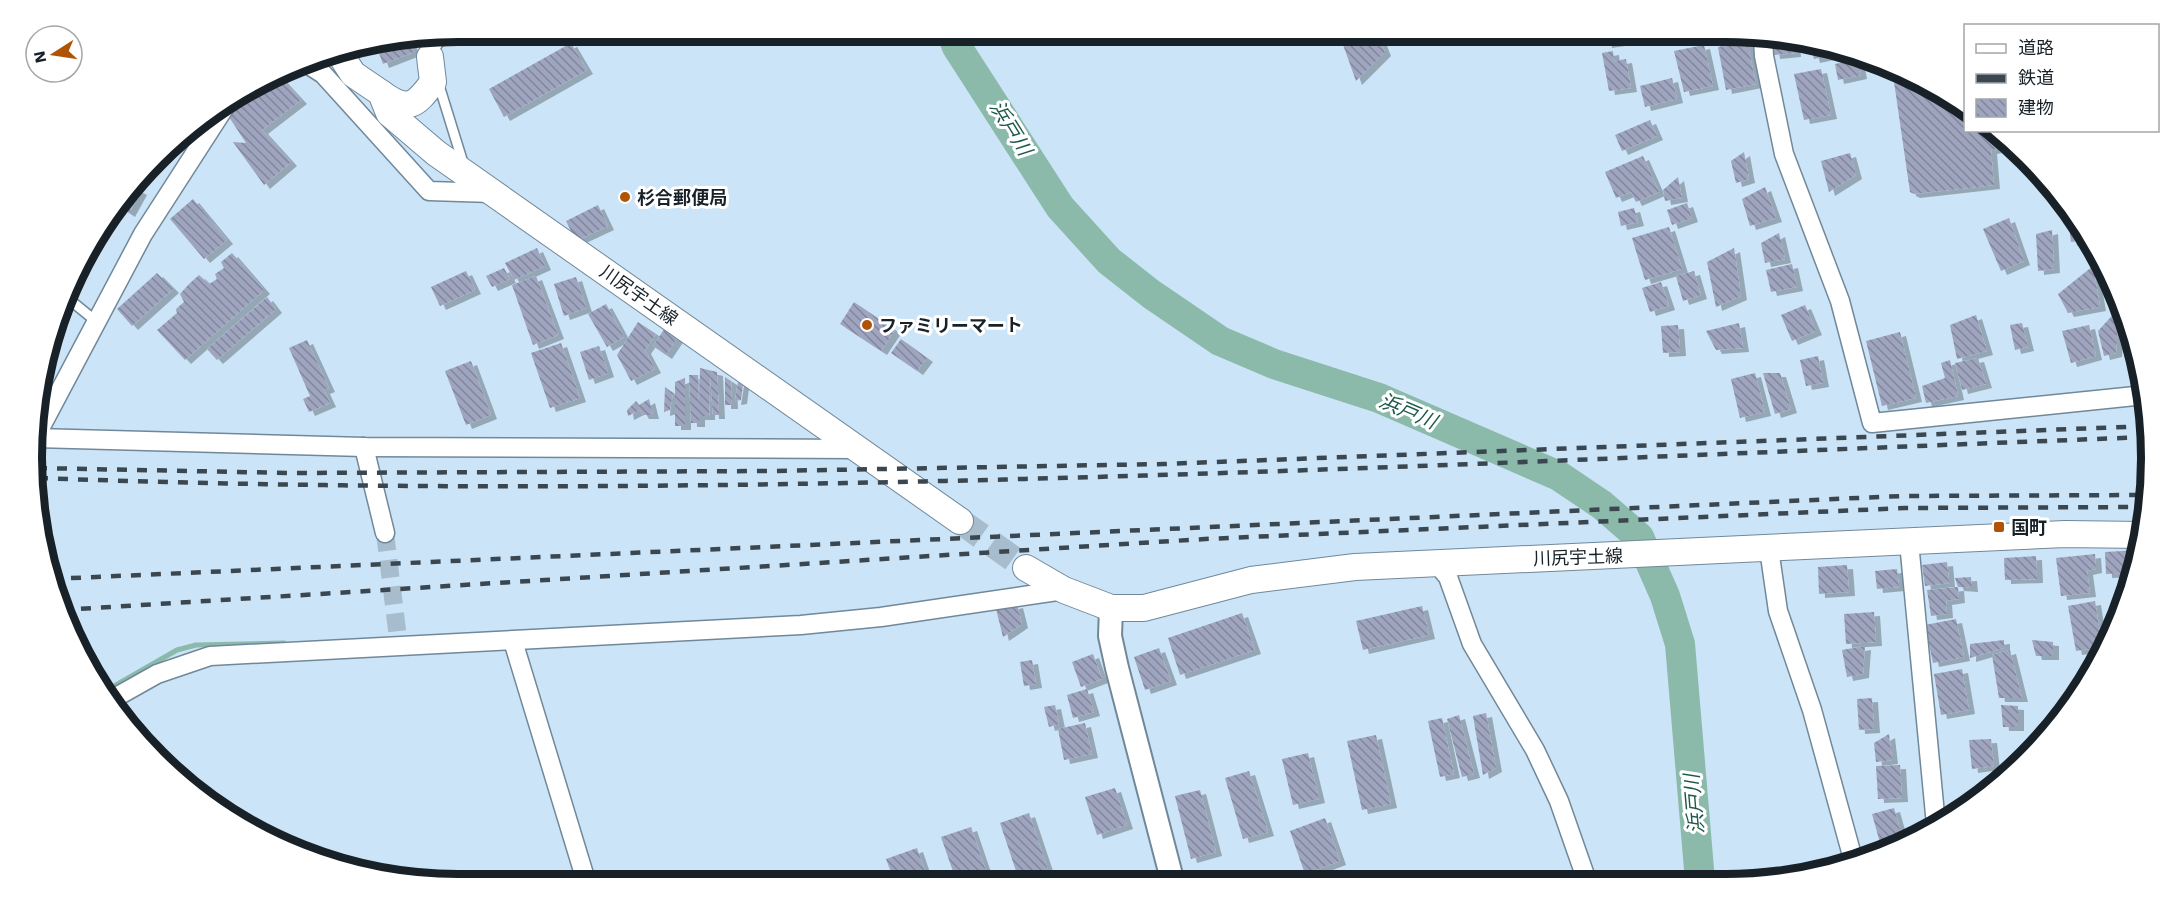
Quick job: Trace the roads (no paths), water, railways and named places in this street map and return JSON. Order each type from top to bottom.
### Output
[{"type":"main road","points":[[381,93],[397,105],[405,106],[419,101],[433,82],[430,57]]},
{"type":"main road","name":"川尻宇土線","points":[[343,58],[353,74],[381,93],[389,113],[466,174],[960,521]]},
{"type":"main road","name":"川尻宇土線","points":[[1026,568],[1064,590],[1111,608],[1144,608],[1251,580],[1292,573],[1445,562],[2065,534],[2134,535]]},
{"type":"street","points":[[1763,44],[1784,154],[1840,301],[1872,423],[2136,396]]},
{"type":"street","points":[[314,68],[323,74],[429,191],[492,193]]},
{"type":"street","points":[[44,422],[143,234],[217,119]]},
{"type":"street","points":[[43,437],[364,447],[858,449]]},
{"type":"street","points":[[364,447],[385,533]]},
{"type":"street","points":[[1909,542],[1935,817]]},
{"type":"street","points":[[1761,549],[1778,611],[1812,710],[1852,854]]},
{"type":"street","points":[[1445,562],[1448,577],[1472,644],[1535,750],[1559,801],[1585,874]]},
{"type":"street","points":[[117,696],[157,674],[210,656],[812,624],[881,617],[1064,590]]},
{"type":"street","points":[[1111,608],[1110,636],[1117,668],[1171,874]]},
{"type":"street","points":[[513,641],[581,874]]},
{"type":"lane","points":[[439,43],[430,57],[466,174]]},
{"type":"lane","points":[[73,302],[97,322]]},
{"type":"waterway","name":"浜戸川","points":[[955,42],[1060,207],[1109,261],[1151,294],[1220,341],[1274,364],[1379,398],[1559,476],[1602,505],[1639,537],[1665,596],[1680,644],[1699,874]]},
{"type":"waterway","points":[[111,688],[177,650],[196,645],[284,643]]},
{"type":"tunnel","points":[[960,521],[1026,568]]},
{"type":"tunnel","points":[[385,533],[399,646]]},
{"type":"railway","points":[[42,468],[291,473],[770,471],[1164,464],[2139,426]]},
{"type":"railway","points":[[43,478],[302,485],[566,486],[830,483],[1358,468],[2140,437]]},
{"type":"railway","points":[[60,579],[1902,496],[2139,495]]},
{"type":"railway","points":[[71,609],[1205,539],[1905,508],[2138,507]]},
{"type":"place","name":"杉合郵便局","points":[[625,197]]},
{"type":"place","name":"ファミリーマート","points":[[867,325]]},
{"type":"place","name":"国町","points":[[1999,527]]}]
